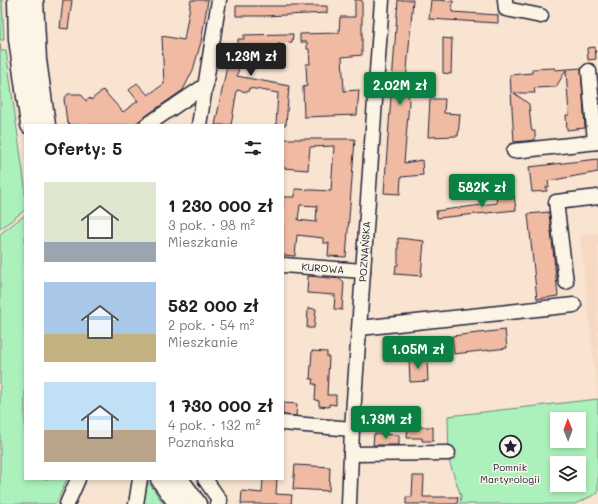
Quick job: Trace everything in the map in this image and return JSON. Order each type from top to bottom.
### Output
[{"type":"main road","points":[[17,0],[18,39],[30,124]]},
{"type":"main road","points":[[34,0],[37,60],[46,124]]},
{"type":"main road","points":[[161,480],[178,504]]},
{"type":"main road","points":[[180,480],[197,504]]},
{"type":"street","points":[[199,124],[219,0]]},
{"type":"street","name":"POZNAŃSKA","points":[[349,504],[352,429],[382,0]]},
{"type":"street","points":[[505,0],[506,9],[541,16]]},
{"type":"street","points":[[514,152],[597,142],[589,71]]},
{"type":"street","points":[[148,124],[206,84]]},
{"type":"street","points":[[566,282],[556,202],[598,197]]},
{"type":"street","name":"KUROWA","points":[[284,265],[364,271]]},
{"type":"street","points":[[360,328],[574,305]]},
{"type":"street","points":[[284,423],[352,429]]},
{"type":"street","points":[[351,454],[448,453]]},
{"type":"street","points":[[67,504],[78,480]]},
{"type":"street","points":[[136,504],[140,480]]},
{"type":"street","points":[[206,480],[220,501],[217,504]]},
{"type":"shaded area","points":[[598,233],[598,399],[580,235]]},
{"type":"green space","points":[[0,0],[2,0],[4,40],[0,40]]},
{"type":"green space","points":[[0,43],[1,51],[6,51],[24,179],[24,211],[0,229]]},
{"type":"green space","points":[[24,216],[24,480],[67,480],[56,504],[0,504],[0,234]]},
{"type":"green space","points":[[598,399],[598,493],[575,504],[460,504],[461,496],[449,461],[448,416]]},
{"type":"green space","points":[[147,480],[164,504],[145,504],[143,501]]},
{"type":"building","points":[[63,0],[72,0],[68,29],[60,28]]},
{"type":"building","points":[[191,0],[208,0],[201,42],[193,70],[183,90],[134,124],[69,124],[67,122],[64,99],[68,94],[81,94],[86,101],[90,98],[91,100],[103,90],[123,112],[138,101],[129,90],[137,83],[148,95],[164,84],[162,36],[184,40]]},
{"type":"building","points":[[355,0],[362,0],[362,55],[342,57],[344,91],[359,90],[357,115],[304,117],[303,87],[307,86],[306,64],[310,64],[307,42],[300,42],[300,34],[339,33],[340,17],[355,17]]},
{"type":"building","points":[[398,0],[413,0],[405,93],[408,94],[409,102],[404,163],[422,160],[423,175],[401,177],[400,194],[384,193]]},
{"type":"building","points":[[431,0],[453,1],[452,12],[498,15],[498,23],[429,19]]},
{"type":"building","points":[[236,6],[327,6],[327,13],[236,16]]},
{"type":"building","points":[[293,34],[292,42],[279,43],[279,51],[242,52],[237,76],[289,86],[286,125],[276,124],[278,93],[249,88],[248,92],[237,90],[231,124],[215,124],[227,66],[223,66],[227,45],[238,45],[238,39],[244,39],[244,35]]},
{"type":"building","points":[[443,38],[452,39],[451,74],[443,73]]},
{"type":"building","points":[[595,47],[596,59],[588,60],[587,48]]},
{"type":"building","points":[[555,68],[555,70],[581,68],[585,128],[567,130],[566,115],[569,115],[566,70],[556,87],[534,88],[535,93],[514,93],[529,104],[531,127],[532,131],[535,131],[535,140],[514,142],[510,75],[532,73],[532,69]]},
{"type":"building","points":[[430,99],[445,99],[444,113],[460,114],[458,136],[428,137]]},
{"type":"building","points":[[284,139],[355,139],[346,257],[328,256],[329,243],[323,243],[323,238],[297,235],[295,256],[284,255],[284,197],[295,197],[295,189],[331,191],[334,146],[310,147],[308,170],[284,168]],"holes":[[[300,205],[317,206],[316,222],[298,220]]]},
{"type":"building","points":[[598,159],[598,172],[548,181],[549,187],[546,187],[547,191],[532,192],[529,167]]},
{"type":"building","points":[[514,195],[516,210],[437,218],[436,211],[497,203],[496,197]]},
{"type":"building","points":[[549,212],[558,296],[537,299],[528,214]]},
{"type":"building","points":[[398,238],[424,241],[421,276],[395,274],[396,265],[398,265]]},
{"type":"building","points":[[308,276],[341,279],[344,282],[342,310],[334,309],[335,295],[307,293]]},
{"type":"building","points":[[308,308],[316,309],[314,328],[307,328]]},
{"type":"building","points":[[505,330],[507,348],[454,354],[452,336]]},
{"type":"building","points":[[312,351],[327,352],[327,357],[329,357],[327,395],[336,395],[336,405],[329,404],[329,407],[319,406],[319,401],[315,400],[316,384],[312,384],[313,379],[310,379]]},
{"type":"building","points":[[427,358],[428,381],[410,382],[409,359]]},
{"type":"building","points":[[284,403],[297,404],[296,416],[284,415]]},
{"type":"building","points":[[408,427],[433,427],[433,441],[422,441],[422,438],[407,438]]},
{"type":"building","points":[[374,434],[399,435],[399,445],[373,445]]},
{"type":"building","points":[[295,465],[330,467],[329,491],[293,489]]},
{"type":"building","points":[[413,476],[424,476],[423,497],[458,497],[457,504],[406,504],[406,497],[412,497]]},
{"type":"building","points":[[263,480],[277,480],[276,494],[292,495],[291,504],[241,504],[242,491],[262,493]]},
{"type":"place","name":"Pomnik Martyrologii","points":[[510,447]]}]
